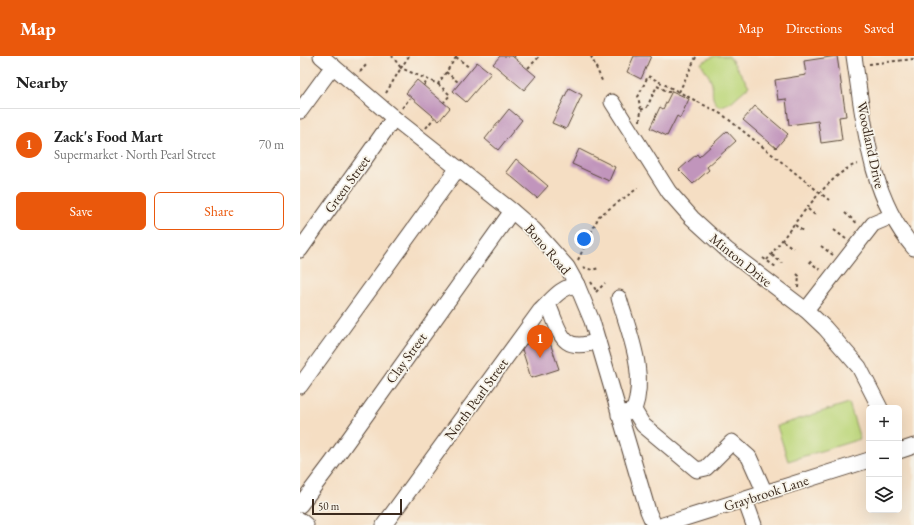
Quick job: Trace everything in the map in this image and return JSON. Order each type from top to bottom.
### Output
[{"type":"street","name":"Bono Road","points":[[321,56],[398,114],[458,168],[534,230],[561,259],[577,284],[587,306],[648,511],[654,525]]},
{"type":"street","name":"Woodland Drive","points":[[855,61],[875,175],[892,216],[914,248]]},
{"type":"street","points":[[300,111],[333,66]]},
{"type":"street","name":"Minton Drive","points":[[612,102],[669,192],[692,218],[727,250],[806,310],[825,328],[859,367],[878,405]]},
{"type":"street","name":"Green Street","points":[[300,250],[398,114]]},
{"type":"street","points":[[300,386],[458,168]]},
{"type":"street","name":"Clay Street","points":[[300,505],[512,211]]},
{"type":"street","points":[[806,310],[873,224],[892,216]]},
{"type":"street","name":"North Pearl Street","points":[[384,525],[540,311],[567,286],[577,284]]},
{"type":"street","points":[[619,298],[639,371],[640,386],[634,410],[643,426],[697,470],[706,468],[732,442],[748,457],[765,493]]},
{"type":"street","points":[[548,304],[565,340],[572,345],[580,346],[598,341]]},
{"type":"street","points":[[619,415],[634,410]]},
{"type":"street","points":[[902,450],[914,446]]},
{"type":"street","name":"Graybrook Lane","points":[[663,525],[866,461]]},
{"type":"street","points":[[745,500],[754,525]]},
{"type":"street","points":[[300,520],[306,525]]},
{"type":"path","points":[[392,56],[401,68],[438,84],[450,95],[444,102]]},
{"type":"path","points":[[384,96],[409,56]]},
{"type":"path","points":[[528,68],[540,56]]},
{"type":"path","points":[[591,56],[603,83]]},
{"type":"path","points":[[679,92],[697,56]]},
{"type":"path","points":[[438,84],[457,57],[470,68]]},
{"type":"path","points":[[855,61],[914,59]]},
{"type":"path","points":[[358,74],[367,64]]},
{"type":"path","points":[[446,72],[458,82]]},
{"type":"path","points":[[640,124],[641,110],[638,97],[648,76],[723,115],[829,200]]},
{"type":"path","points":[[424,85],[428,80]]},
{"type":"path","points":[[641,110],[646,107],[657,86],[669,92],[671,88]]},
{"type":"path","points":[[398,114],[410,98]]},
{"type":"path","points":[[425,129],[434,118]]},
{"type":"path","points":[[767,260],[820,193],[850,166],[862,163]]},
{"type":"path","points":[[599,268],[588,269],[577,262],[599,216],[638,188]]},
{"type":"path","points":[[807,209],[815,215]]},
{"type":"path","points":[[845,213],[859,224]]},
{"type":"path","points":[[795,225],[804,232]]},
{"type":"path","points":[[834,230],[846,239]]},
{"type":"path","points":[[783,241],[793,248]]},
{"type":"path","points":[[821,246],[833,256]]},
{"type":"path","points":[[772,255],[782,263]]},
{"type":"path","points":[[763,258],[776,267]]},
{"type":"path","points":[[808,261],[821,271]]},
{"type":"path","points":[[797,274],[799,276],[798,290]]},
{"type":"path","points":[[595,295],[598,288],[605,283]]},
{"type":"green space","points":[[714,56],[729,56],[749,86],[731,102],[720,107],[714,100],[711,81],[701,63]]},
{"type":"green space","points":[[849,403],[860,439],[788,461],[777,426]]},
{"type":"building","points":[[500,56],[512,56],[536,76],[524,90],[493,64]]},
{"type":"building","points":[[634,56],[651,56],[641,79],[627,72]]},
{"type":"building","points":[[837,56],[846,116],[839,117],[842,140],[821,143],[818,121],[789,125],[786,99],[778,100],[775,80],[806,75],[804,61]]},
{"type":"building","points":[[477,62],[491,73],[466,102],[453,91]]},
{"type":"building","points":[[417,80],[450,108],[439,121],[406,93]]},
{"type":"building","points":[[569,88],[582,95],[566,129],[552,123]]},
{"type":"building","points":[[672,91],[689,99],[680,118],[677,116],[667,136],[650,128],[660,107],[663,109]]},
{"type":"building","points":[[755,106],[788,134],[776,148],[743,120]]},
{"type":"building","points":[[509,109],[522,120],[498,150],[485,139]]},
{"type":"building","points":[[727,131],[736,141],[707,167],[709,170],[693,184],[679,170],[697,154],[699,157]]},
{"type":"building","points":[[579,149],[615,167],[609,181],[572,164]]},
{"type":"building","points":[[516,159],[548,186],[537,198],[506,172]]},
{"type":"building","points":[[548,337],[559,369],[531,378],[521,346]]},
{"type":"place","name":"Zack's Food Mart","points":[[540,358]]}]
